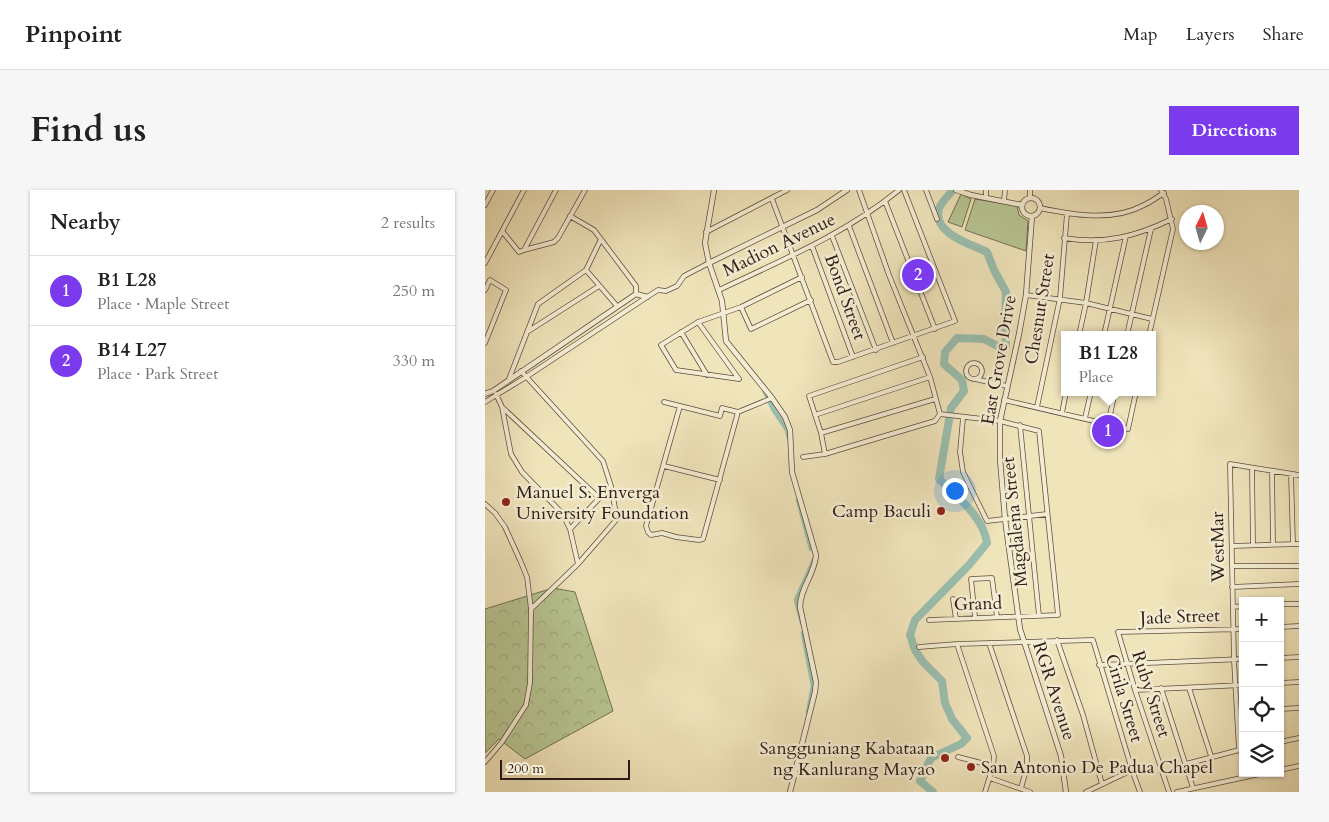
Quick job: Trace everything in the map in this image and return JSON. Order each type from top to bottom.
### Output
[{"type":"street","points":[[485,205],[493,190]]},
{"type":"street","points":[[485,263],[524,190]]},
{"type":"street","points":[[524,250],[556,190]]},
{"type":"street","points":[[502,231],[519,252],[554,242],[585,190]]},
{"type":"street","points":[[714,190],[705,243],[709,263],[719,290],[724,314],[726,342],[772,398],[785,417],[790,430],[793,472],[816,555],[816,563],[800,597],[800,608],[816,682],[815,692],[790,792]]},
{"type":"street","points":[[706,232],[787,190]]},
{"type":"street","points":[[485,402],[658,290],[666,291],[677,286],[684,276],[817,210],[847,190]]},
{"type":"street","points":[[859,190],[923,357],[940,414]]},
{"type":"street","name":"Madion Avenue","points":[[719,290],[832,236],[867,214],[899,190]]},
{"type":"street","points":[[772,199],[784,226],[833,362],[838,362],[955,322],[904,190]]},
{"type":"street","points":[[926,190],[937,219]]},
{"type":"street","points":[[957,190],[1022,205]]},
{"type":"street","points":[[986,190],[986,198]]},
{"type":"street","points":[[1003,201],[1005,190]]},
{"type":"street","points":[[1030,190],[1030,198]]},
{"type":"street","points":[[1040,208],[1067,214],[1103,215],[1125,212],[1142,206],[1162,192],[1172,219],[1173,229],[1150,331]]},
{"type":"street","points":[[1030,198],[1038,200],[1040,208],[1038,213],[1032,216],[1025,214],[1022,210],[1022,205],[1030,198]]},
{"type":"street","points":[[885,201],[935,329]]},
{"type":"street","name":"Chesnut Street","points":[[1037,407],[1059,298],[1067,214]]},
{"type":"street","points":[[571,216],[590,226],[636,286],[636,294]]},
{"type":"street","name":"East Grove Drive","points":[[1020,629],[1005,519],[999,420],[1019,334],[1026,294],[1032,216]]},
{"type":"street","points":[[1064,238],[1079,241],[1126,236],[1151,229],[1172,219]]},
{"type":"street","points":[[849,226],[893,343]]},
{"type":"street","points":[[1128,331],[1151,229]]},
{"type":"street","points":[[832,236],[876,350]]},
{"type":"street","points":[[1105,331],[1126,236]]},
{"type":"street","points":[[1080,331],[1096,240]]},
{"type":"street","points":[[509,379],[538,304],[586,270],[600,241]]},
{"type":"street","name":"Bond Street","points":[[812,246],[853,357]]},
{"type":"street","points":[[586,270],[617,306]]},
{"type":"street","points":[[698,322],[739,379],[676,370],[661,345],[698,322],[741,307],[802,277]]},
{"type":"street","points":[[485,290],[490,280],[506,290],[485,343]]},
{"type":"street","points":[[527,332],[599,286]]},
{"type":"street","points":[[485,394],[493,391],[636,294],[647,297]]},
{"type":"street","points":[[1026,294],[1086,303],[1152,319]]},
{"type":"street","points":[[741,307],[751,329],[811,300]]},
{"type":"street","points":[[681,332],[707,375]]},
{"type":"street","points":[[825,454],[821,433],[809,396],[923,357]]},
{"type":"street","points":[[973,378],[978,377],[981,371],[978,364],[973,363],[968,365],[966,372],[968,376],[973,378],[1007,386]]},
{"type":"street","points":[[521,371],[603,461],[611,486],[617,519],[578,564],[531,609]]},
{"type":"street","points":[[815,415],[930,377]]},
{"type":"street","points":[[493,391],[502,407],[511,454],[522,472],[558,507],[570,529],[578,564]]},
{"type":"street","points":[[1062,413],[1065,396]]},
{"type":"street","points":[[1085,418],[1090,396]]},
{"type":"street","points":[[1108,424],[1114,396]]},
{"type":"street","points":[[1004,400],[1128,429],[1135,396]]},
{"type":"street","points":[[664,402],[720,416],[722,408],[738,412],[772,398]]},
{"type":"street","points":[[821,433],[935,399]]},
{"type":"street","points":[[680,406],[647,526],[647,532],[651,535],[662,533],[677,537],[703,539],[738,412]]},
{"type":"street","points":[[502,407],[599,498]]},
{"type":"street","points":[[940,414],[963,418],[999,420],[1039,431],[1047,514],[987,521],[963,472],[960,452],[963,418]]},
{"type":"street","points":[[803,457],[825,454],[935,421],[940,414]]},
{"type":"street","name":"Magdalena Street","points":[[1019,425],[1039,616]]},
{"type":"street","name":"WestMar","points":[[1239,735],[1234,660],[1230,464],[1251,468]]},
{"type":"street","points":[[664,466],[720,480]]},
{"type":"street","points":[[1253,545],[1251,468],[1299,476]]},
{"type":"street","points":[[1272,471],[1273,544]]},
{"type":"street","points":[[1291,474],[1293,544]]},
{"type":"street","points":[[570,529],[611,486]]},
{"type":"street","points":[[485,504],[495,513],[505,527],[520,560],[527,577],[531,609],[530,682],[526,704],[513,726],[485,762]]},
{"type":"street","name":"Grand","points":[[929,620],[1058,615],[1047,514]]},
{"type":"street","points":[[1232,546],[1299,544]]},
{"type":"street","points":[[1232,566],[1299,566]]},
{"type":"street","points":[[975,618],[971,579],[992,578],[997,617]]},
{"type":"street","points":[[1232,587],[1299,584]]},
{"type":"street","points":[[953,600],[956,619]]},
{"type":"street","points":[[1284,604],[1299,604]]},
{"type":"street","points":[[1233,606],[1239,606]]},
{"type":"street","points":[[1284,627],[1299,626]]},
{"type":"street","name":"RGR Avenue","points":[[1020,629],[1061,756],[1066,792]]},
{"type":"street","name":"Jade Street","points":[[1118,632],[1239,629]]},
{"type":"street","name":"Ruby Street","points":[[1118,632],[1169,792]]},
{"type":"street","points":[[919,647],[1057,640],[1083,715],[1102,784]]},
{"type":"street","name":"Cirila Street","points":[[1057,640],[1093,640],[1099,665],[1140,792]]},
{"type":"street","points":[[989,643],[1027,756],[1027,766],[1021,788]]},
{"type":"street","points":[[957,644],[994,756],[985,792]]},
{"type":"street","points":[[1284,658],[1299,657]]},
{"type":"street","points":[[1099,665],[1239,659]]},
{"type":"street","points":[[1284,683],[1299,682]]},
{"type":"street","points":[[1135,690],[1239,685]]},
{"type":"street","points":[[1161,688],[1193,788]]},
{"type":"street","points":[[1189,688],[1211,756]]},
{"type":"street","points":[[1284,709],[1299,708]]},
{"type":"street","points":[[1284,741],[1299,738]]},
{"type":"street","points":[[1186,764],[1211,756],[1239,750]]},
{"type":"street","points":[[958,757],[993,766]]},
{"type":"street","points":[[1284,769],[1299,766]]},
{"type":"street","points":[[1086,792],[1132,770]]},
{"type":"street","points":[[1177,792],[1245,777]]},
{"type":"street","points":[[990,778],[1030,792]]},
{"type":"green space","points":[[961,194],[971,199],[962,227],[948,222]]},
{"type":"green space","points":[[975,199],[1017,206],[1019,215],[1028,221],[1026,251],[965,230]]},
{"type":"green space","points":[[553,588],[575,592],[613,711],[525,759],[499,739],[485,753],[485,609]]},
{"type":"waterway","points":[[933,792],[920,781],[931,758],[961,744],[967,738],[952,719],[945,703],[942,681],[923,662],[915,650],[910,635],[915,620],[969,565],[987,543],[985,533],[975,516],[939,479],[951,408],[964,391],[962,380],[944,364],[945,352],[957,338],[984,339],[1003,349],[1006,347],[1006,292],[987,252],[954,236],[941,225],[938,217],[940,206],[953,190]]},
{"type":"waterway","points":[[764,390],[773,409],[787,430],[789,438]]},
{"type":"waterway","points":[[798,500],[811,549]]},
{"type":"waterway","points":[[802,623],[796,600],[814,560]]},
{"type":"waterway","points":[[803,633],[813,686],[808,712]]},
{"type":"place","name":"B14 L27","points":[[918,275]]},
{"type":"place","name":"B1 L28","points":[[1108,431]]},
{"type":"place","name":"Manuel S. Enverga University Foundation","points":[[506,502]]},
{"type":"place","name":"Camp Baculi","points":[[941,511]]},
{"type":"place","name":"Sangguniang Kabataan ng Kanlurang Mayao","points":[[945,758]]},
{"type":"place","name":"San Antonio De Padua Chapel","points":[[971,767]]}]
